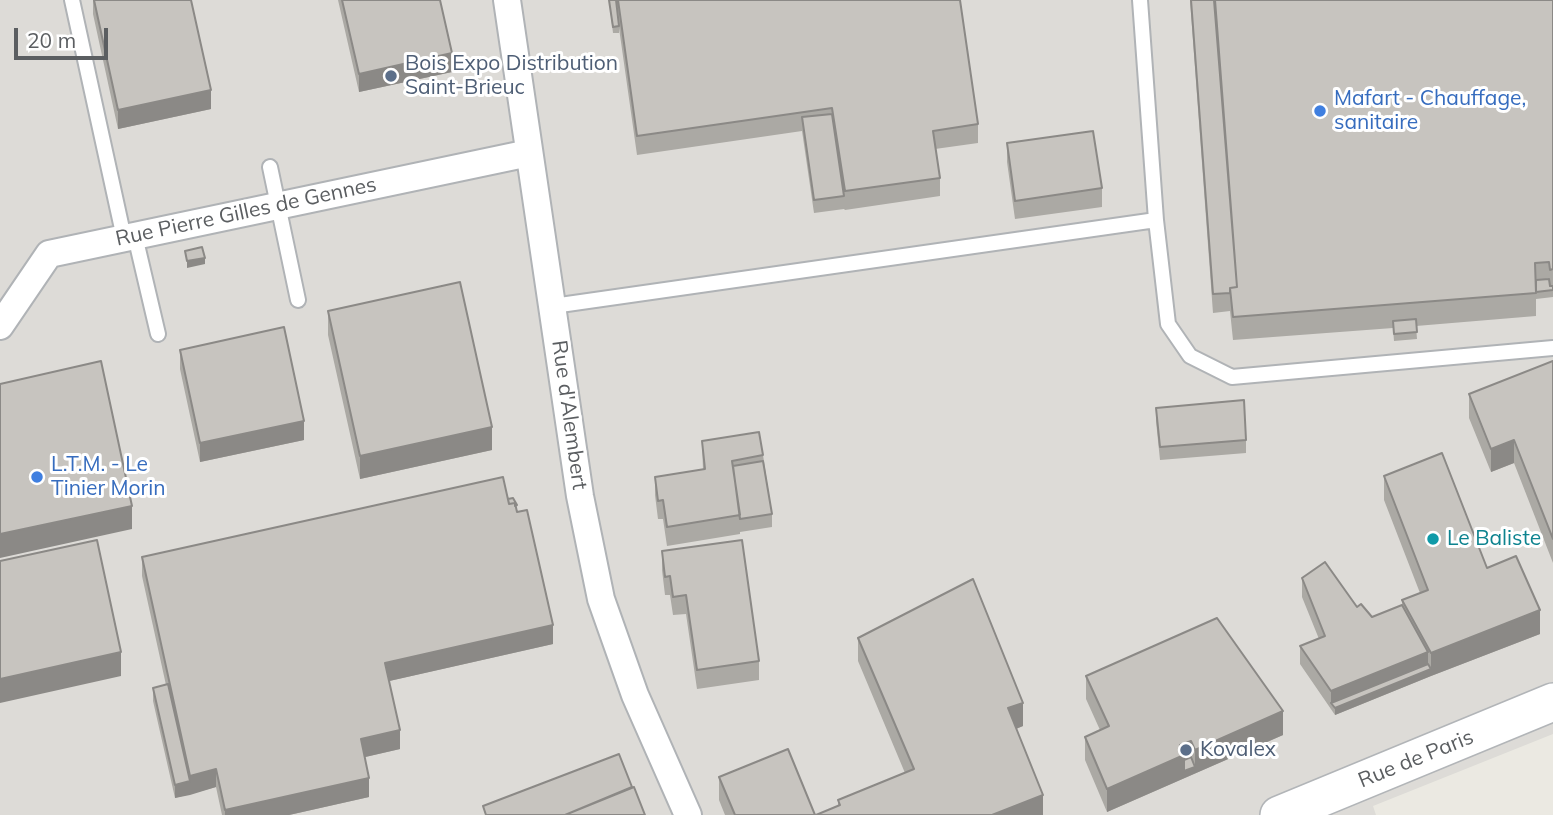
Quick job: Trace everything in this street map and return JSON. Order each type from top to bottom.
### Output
[{"type":"main road","name":"Rue de Paris","points":[[1279,815],[1553,702]]},
{"type":"street","name":"Rue d'Alembert","points":[[507,0],[580,496],[601,599],[635,695],[688,815]]},
{"type":"street","name":"Rue Pierre Gilles de Gennes","points":[[0,326],[49,254],[529,153]]},
{"type":"lane","points":[[72,0],[129,237],[158,334]]},
{"type":"lane","points":[[1140,0],[1156,220],[1168,324],[1190,356],[1232,377],[1553,348]]},
{"type":"lane","points":[[270,167],[298,300]]},
{"type":"lane","points":[[553,306],[1156,220]]},
{"type":"shaded area","points":[[0,0],[1553,0],[1553,734],[1373,806],[1376,815],[0,815]]},
{"type":"building","points":[[94,0],[191,0],[211,90],[118,110]]},
{"type":"building","points":[[342,0],[440,0],[452,53],[359,74]]},
{"type":"building","points":[[609,0],[616,0],[619,26],[613,27]]},
{"type":"building","points":[[618,0],[960,0],[978,124],[933,131],[940,178],[845,191],[832,108],[637,136]]},
{"type":"building","points":[[1191,0],[1214,0],[1237,287],[1230,288],[1230,293],[1213,294]]},
{"type":"building","points":[[1215,0],[1553,0],[1553,269],[1550,270],[1549,262],[1535,263],[1536,293],[1233,317],[1230,288],[1237,287]]},
{"type":"building","points":[[832,114],[844,196],[814,200],[802,117]]},
{"type":"building","points":[[1093,131],[1102,188],[1015,201],[1007,143]]},
{"type":"building","points":[[202,247],[205,258],[187,261],[185,251]]},
{"type":"building","points":[[1549,279],[1553,290],[1536,292],[1536,280]]},
{"type":"building","points":[[460,282],[492,427],[360,456],[328,311]]},
{"type":"building","points":[[1416,319],[1417,332],[1394,334],[1393,321]]},
{"type":"building","points":[[284,327],[304,421],[200,443],[180,350]]},
{"type":"building","points":[[101,361],[132,506],[0,534],[0,384]]},
{"type":"building","points":[[1553,361],[1553,539],[1514,440],[1491,449],[1469,394]]},
{"type":"building","points":[[1244,400],[1246,440],[1160,447],[1156,408]]},
{"type":"building","points":[[759,432],[763,455],[732,461],[740,515],[667,527],[663,500],[658,501],[655,477],[705,469],[702,441]]},
{"type":"building","name":"Le Baliste","points":[[1442,453],[1487,568],[1516,556],[1540,610],[1431,653],[1402,600],[1428,590],[1384,476]]},
{"type":"building","points":[[763,461],[772,514],[740,519],[733,466]]},
{"type":"building","points":[[503,477],[509,504],[515,503],[517,512],[527,510],[553,625],[385,663],[400,730],[361,739],[369,778],[225,810],[216,769],[190,776],[142,557]]},
{"type":"building","points":[[513,498],[517,505],[515,506],[515,503],[509,504],[508,499]]},
{"type":"building","points":[[97,540],[121,652],[0,679],[0,561]]},
{"type":"building","points":[[742,540],[759,661],[697,670],[686,595],[673,597],[670,576],[665,577],[662,551]]},
{"type":"building","points":[[1325,562],[1357,607],[1361,604],[1372,617],[1402,605],[1428,652],[1331,691],[1300,646],[1325,636],[1302,578]]},
{"type":"building","points":[[973,579],[1023,703],[1008,708],[1043,795],[992,815],[816,815],[840,805],[838,800],[914,769],[858,638]]},
{"type":"building","points":[[1217,618],[1283,711],[1195,750],[1191,741],[1180,745],[1184,755],[1107,789],[1085,737],[1109,726],[1086,676]]},
{"type":"building","points":[[1428,664],[1431,669],[1335,708],[1331,703]]},
{"type":"building","points":[[168,684],[190,781],[175,785],[153,688]]},
{"type":"building","points":[[788,749],[815,815],[735,815],[719,777]]},
{"type":"building","points":[[619,754],[632,787],[565,815],[486,815],[483,806]]},
{"type":"building","points":[[1191,757],[1195,767],[1184,771],[1184,760]]},
{"type":"building","points":[[634,787],[645,815],[565,815]]},
{"type":"place","name":"Bois Expo Distribution Saint-Brieuc","points":[[391,76]]},
{"type":"place","name":"Mafart - Chauffage, sanitaire","points":[[1320,111]]},
{"type":"place","name":"L.T.M. - Le Tinier Morin","points":[[37,477]]},
{"type":"place","name":"Le Baliste","points":[[1433,539]]},
{"type":"place","name":"Kovalex","points":[[1186,750]]}]
